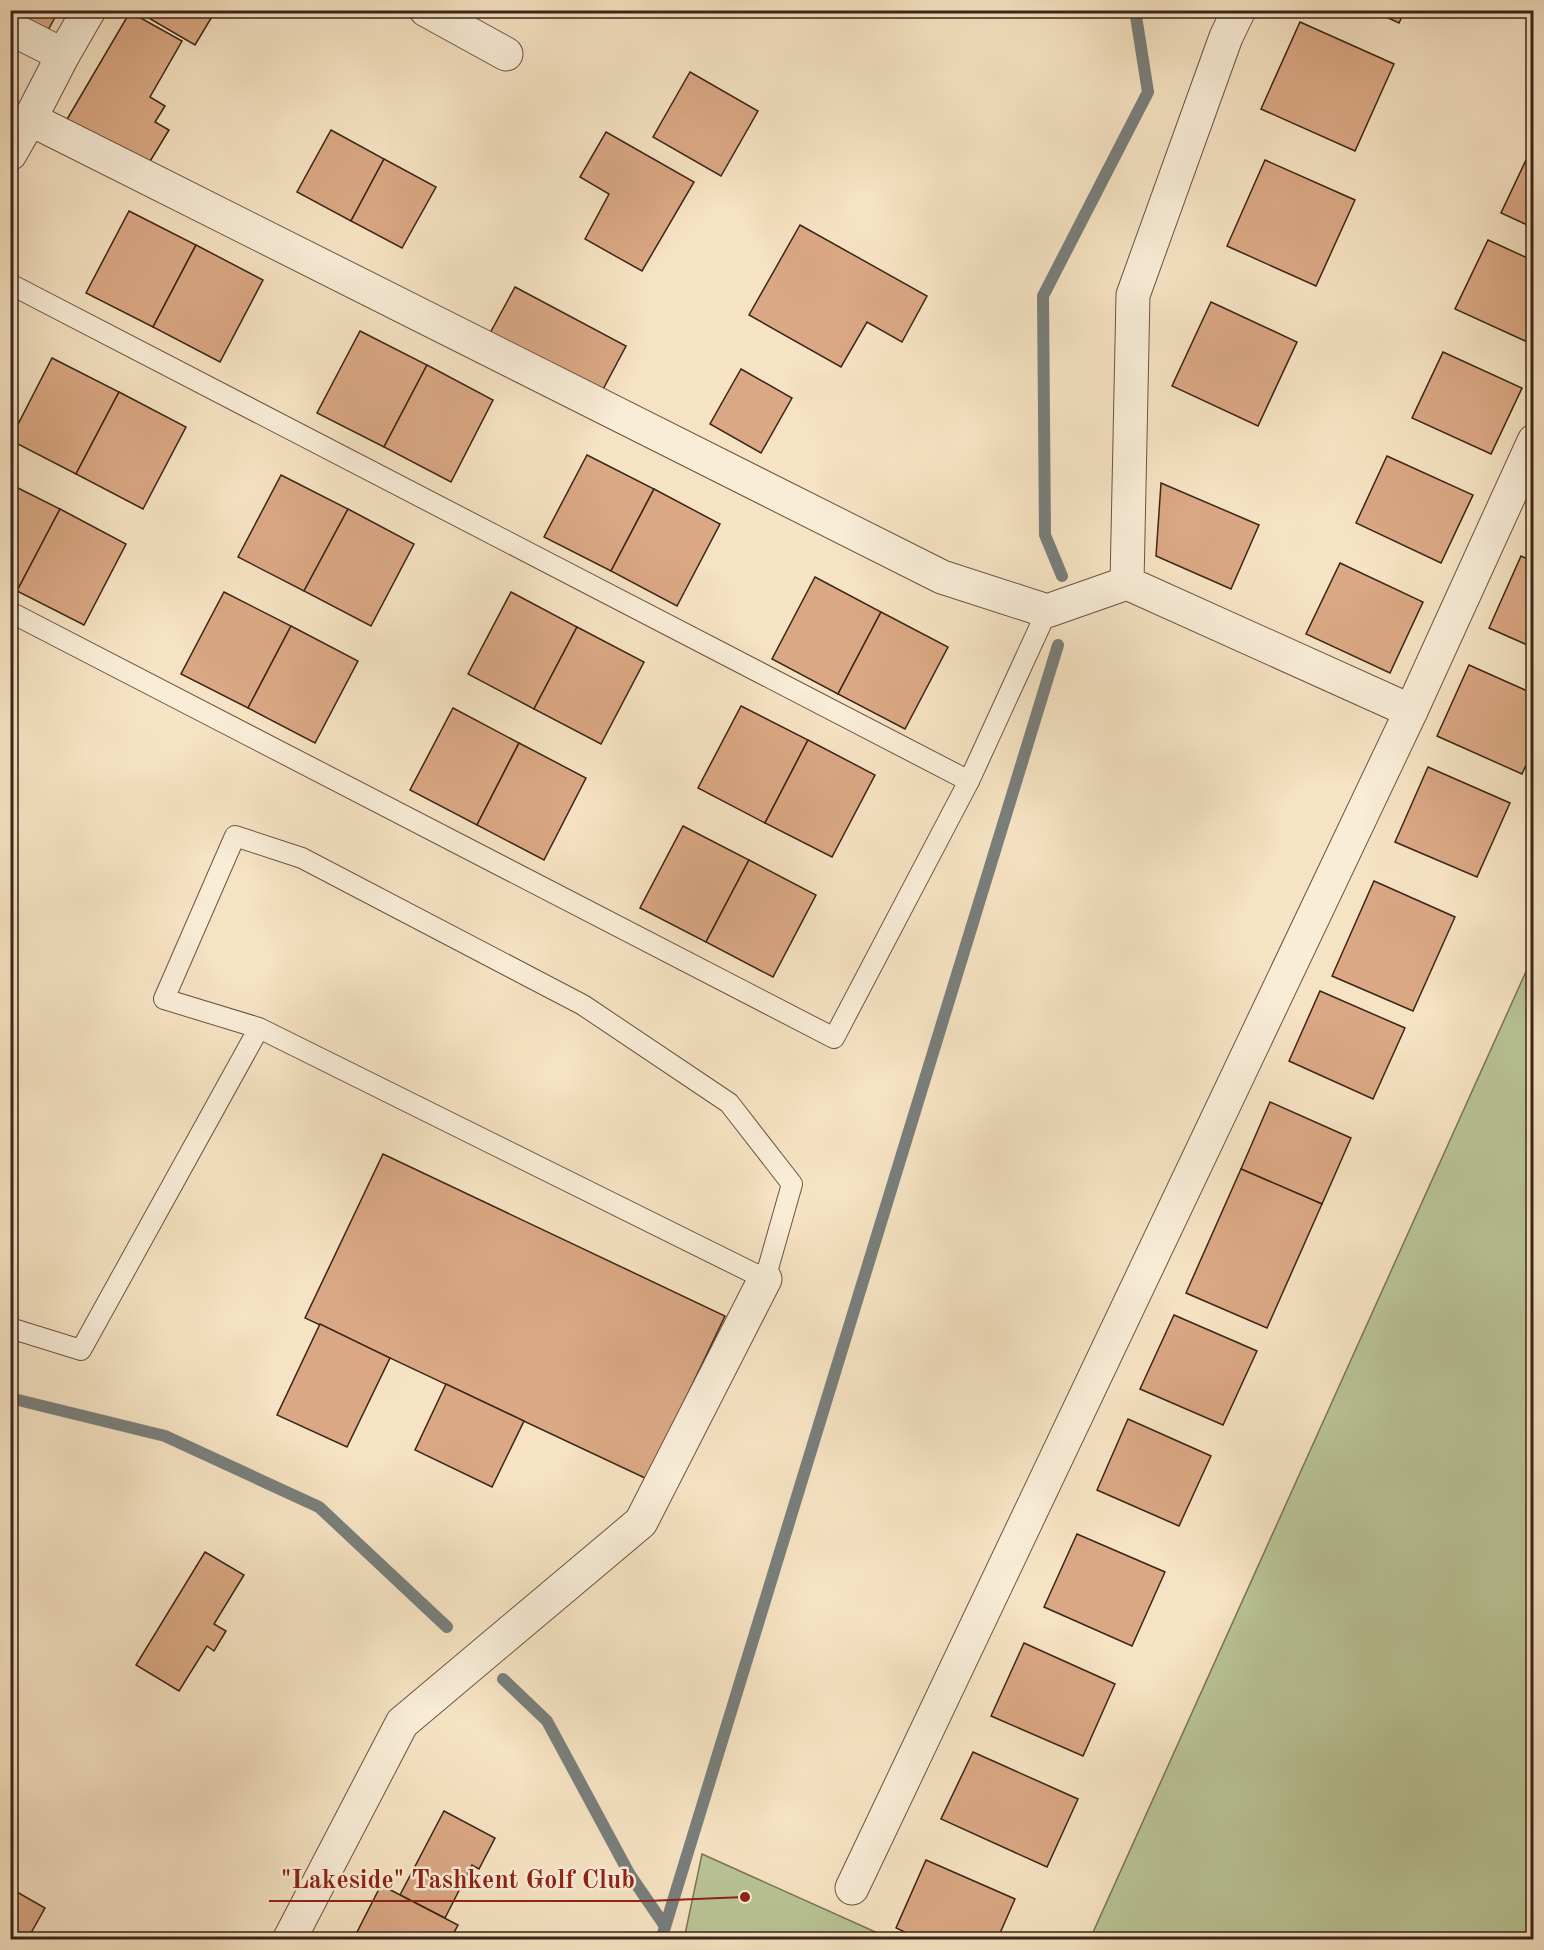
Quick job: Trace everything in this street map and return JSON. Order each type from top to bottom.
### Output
[{"type":"street","points":[[10,154],[89,10]]},
{"type":"street","points":[[426,10],[506,54]]},
{"type":"street","points":[[1127,583],[1133,295],[1226,37],[1239,10]]},
{"type":"street","points":[[10,28],[63,55]]},
{"type":"street","points":[[30,119],[942,577],[1047,611],[1127,583],[1411,711]]},
{"type":"street","points":[[852,1888],[1411,711],[1533,441]]},
{"type":"street","points":[[289,1940],[402,1723],[641,1522],[765,1279]]},
{"type":"lane","points":[[10,285],[969,781]]},
{"type":"lane","points":[[10,612],[834,1038],[969,781],[1047,611]]},
{"type":"lane","points":[[235,836],[302,858],[582,1005],[729,1103],[792,1184],[765,1279],[259,1028],[164,999],[235,836]]},
{"type":"lane","points":[[10,1328],[81,1350],[259,1028]]},
{"type":"green space","points":[[1533,956],[1533,1939],[1090,1939]]},
{"type":"green space","points":[[702,1854],[891,1939],[684,1939]]},
{"type":"building","points":[[10,10],[59,10],[46,34],[10,14]]},
{"type":"building","points":[[135,10],[216,10],[195,45]]},
{"type":"building","points":[[1371,10],[1405,10],[1399,23]]},
{"type":"building","points":[[130,12],[182,41],[150,97],[165,106],[155,122],[169,130],[146,168],[66,121]]},
{"type":"building","points":[[1300,22],[1394,64],[1355,151],[1261,109]]},
{"type":"building","points":[[690,72],[758,111],[721,176],[653,137]]},
{"type":"building","points":[[331,130],[384,159],[351,221],[297,192]]},
{"type":"building","points":[[606,132],[694,182],[642,271],[585,239],[609,194],[580,177]]},
{"type":"building","points":[[1534,143],[1534,228],[1501,213]]},
{"type":"building","points":[[384,159],[436,187],[402,248],[351,221]]},
{"type":"building","points":[[1265,160],[1355,200],[1316,286],[1227,246]]},
{"type":"building","points":[[129,211],[196,245],[153,327],[86,293]]},
{"type":"building","points":[[800,225],[927,296],[902,342],[867,322],[841,367],[749,315]]},
{"type":"building","points":[[1488,240],[1534,261],[1534,345],[1455,309]]},
{"type":"building","points":[[196,245],[263,280],[220,362],[153,327]]},
{"type":"building","points":[[515,287],[626,346],[600,395],[489,335]]},
{"type":"building","points":[[1211,302],[1297,342],[1258,426],[1172,386]]},
{"type":"building","points":[[360,331],[427,365],[384,447],[317,413]]},
{"type":"building","points":[[1443,352],[1522,388],[1491,454],[1412,418]]},
{"type":"building","points":[[52,358],[119,392],[76,474],[10,440]]},
{"type":"building","points":[[427,365],[493,400],[451,482],[384,447]]},
{"type":"building","points":[[741,369],[792,398],[761,453],[710,424]]},
{"type":"building","points":[[119,392],[186,427],[143,509],[76,474]]},
{"type":"building","points":[[587,455],[654,489],[611,571],[544,537]]},
{"type":"building","points":[[1387,456],[1473,495],[1441,563],[1356,523]]},
{"type":"building","points":[[281,475],[348,509],[304,591],[238,557]]},
{"type":"building","points":[[1161,483],[1259,525],[1231,589],[1156,556]]},
{"type":"building","points":[[10,484],[60,509],[17,591],[10,588]]},
{"type":"building","points":[[654,489],[720,524],[677,606],[611,571]]},
{"type":"building","points":[[60,509],[126,544],[84,625],[17,591]]},
{"type":"building","points":[[348,509],[414,544],[371,626],[304,591]]},
{"type":"building","points":[[1521,556],[1534,562],[1534,648],[1489,628]]},
{"type":"building","points":[[1340,563],[1423,602],[1390,673],[1306,634]]},
{"type":"building","points":[[815,577],[881,612],[838,694],[772,659]]},
{"type":"building","points":[[224,592],[291,626],[248,708],[181,674]]},
{"type":"building","points":[[511,592],[577,627],[534,709],[468,674]]},
{"type":"building","points":[[881,612],[948,647],[905,729],[838,694]]},
{"type":"building","points":[[291,626],[358,661],[315,743],[248,708]]},
{"type":"building","points":[[577,627],[644,662],[601,744],[534,709]]},
{"type":"building","points":[[1469,665],[1534,694],[1534,748],[1522,774],[1437,736]]},
{"type":"building","points":[[741,706],[808,740],[765,823],[698,788]]},
{"type":"building","points":[[453,708],[519,743],[477,825],[410,790]]},
{"type":"building","points":[[808,740],[875,775],[832,857],[765,823]]},
{"type":"building","points":[[519,743],[586,778],[544,860],[477,825]]},
{"type":"building","points":[[1428,767],[1510,803],[1477,877],[1395,842]]},
{"type":"building","points":[[683,826],[749,860],[706,942],[640,908]]},
{"type":"building","points":[[749,860],[816,895],[773,977],[706,942]]},
{"type":"building","points":[[1374,881],[1455,917],[1413,1011],[1332,976]]},
{"type":"building","points":[[1320,991],[1405,1028],[1373,1099],[1289,1061]]},
{"type":"building","points":[[1270,1102],[1351,1138],[1322,1204],[1241,1169]]},
{"type":"building","points":[[383,1154],[725,1316],[647,1479],[305,1318]]},
{"type":"building","points":[[1241,1169],[1322,1204],[1267,1328],[1186,1293]]},
{"type":"building","points":[[1174,1315],[1257,1351],[1223,1425],[1140,1389]]},
{"type":"building","points":[[320,1324],[390,1358],[347,1447],[277,1415]]},
{"type":"building","points":[[446,1384],[524,1421],[492,1487],[415,1450]]},
{"type":"building","points":[[1128,1419],[1211,1456],[1179,1526],[1097,1490]]},
{"type":"building","points":[[1077,1534],[1165,1572],[1132,1646],[1044,1607]]},
{"type":"building","points":[[205,1552],[244,1575],[214,1624],[226,1631],[214,1651],[207,1646],[179,1691],[136,1665]]},
{"type":"building","points":[[1024,1643],[1115,1684],[1083,1756],[991,1716]]},
{"type":"building","points":[[973,1752],[1078,1799],[1047,1867],[941,1819]]},
{"type":"building","points":[[444,1811],[495,1838],[479,1869],[472,1865],[445,1918],[400,1895]]},
{"type":"building","points":[[926,1860],[1015,1899],[997,1940],[922,1940],[896,1928]]},
{"type":"building","points":[[381,1885],[458,1925],[450,1940],[353,1940]]},
{"type":"building","points":[[10,1888],[45,1908],[27,1940],[10,1940]]},
{"type":"waterway","points":[[1062,576],[1045,535],[1043,296],[1148,92],[1135,10]]},
{"type":"waterway","points":[[661,1940],[1058,645]]},
{"type":"waterway","points":[[10,1398],[165,1436],[319,1507],[447,1627]]},
{"type":"waterway","points":[[503,1679],[547,1721],[630,1875],[665,1926]]},
{"type":"place","name":"\"Lakeside\" Tashkent Golf Club","points":[[745,1897]]}]
